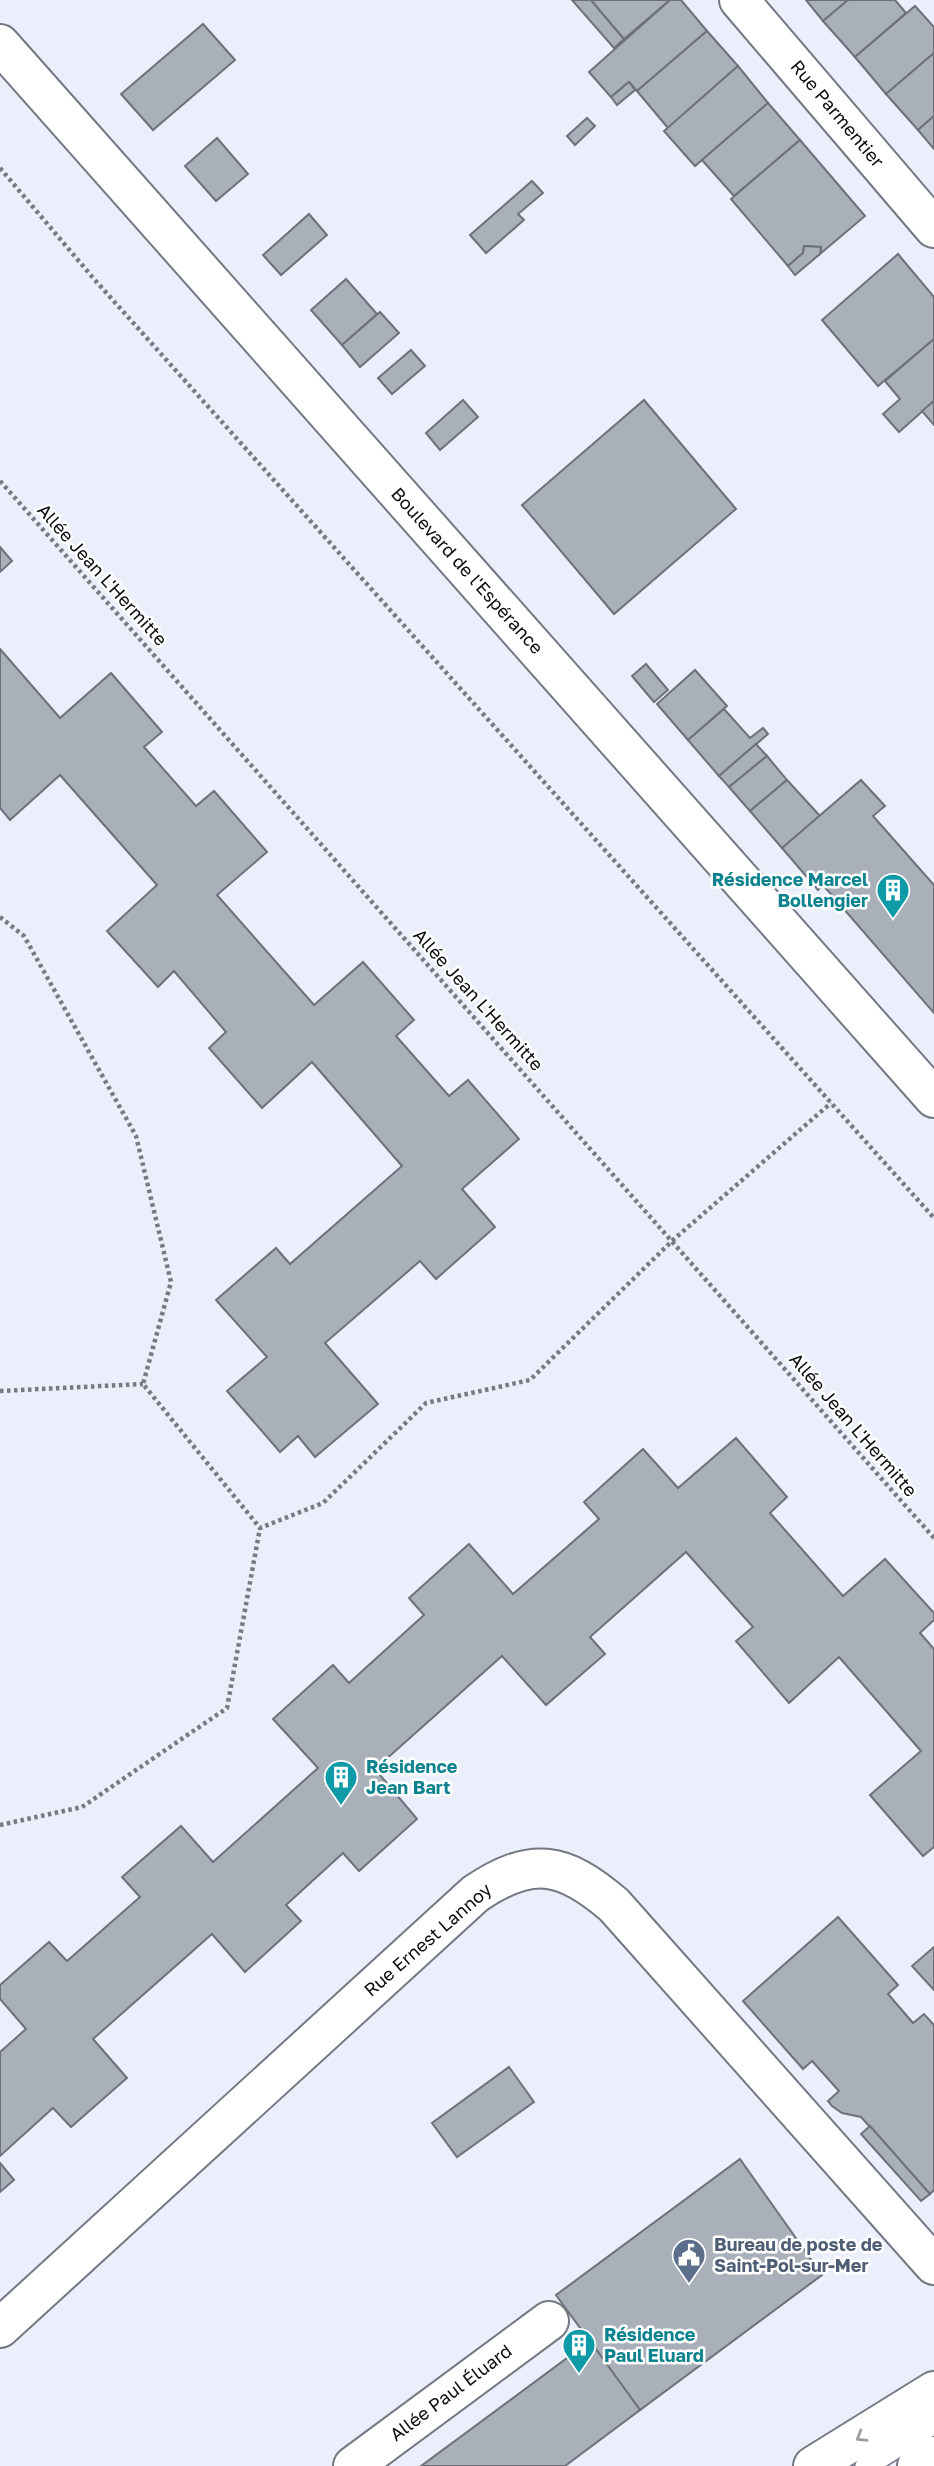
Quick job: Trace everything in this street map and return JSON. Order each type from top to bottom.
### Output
[{"type":"street","name":"Rue Parmentier","points":[[739,0],[934,228]]},
{"type":"street","name":"Boulevard de l'Espérance","points":[[0,44],[934,1098]]},
{"type":"street","name":"Rue Ernest Lannoy","points":[[0,2328],[475,1894],[510,1874],[528,1868],[550,1868],[566,1872],[598,1890],[614,1905],[934,2265]]},
{"type":"street","name":"Allée Paul Éluard","points":[[353,2466],[549,2320]]},
{"type":"street","points":[[813,2466],[934,2391]]},
{"type":"street","points":[[917,2466],[934,2456]]},
{"type":"lane","points":[[866,2466],[934,2423]]},
{"type":"path","points":[[0,168],[113,300],[934,1218]]},
{"type":"path","name":"Allée Jean L'Hermitte","points":[[0,481],[934,1538]]},
{"type":"path","points":[[0,917],[24,936],[136,1136],[171,1282],[143,1384]]},
{"type":"path","points":[[260,1528],[323,1503],[426,1403],[530,1380],[673,1240],[831,1103]]},
{"type":"path","points":[[0,1391],[143,1384]]},
{"type":"path","points":[[0,1825],[82,1807],[227,1708],[260,1528],[143,1384]]},
{"type":"building","points":[[572,0],[591,0],[624,39],[614,48]]},
{"type":"building","points":[[591,0],[670,0],[624,39]]},
{"type":"building","points":[[670,0],[681,0],[707,31],[637,91],[629,82],[611,97],[589,72]]},
{"type":"building","points":[[806,0],[848,0],[823,21]]},
{"type":"building","points":[[848,0],[895,0],[906,13],[855,57],[823,21]]},
{"type":"building","points":[[915,6],[934,27],[934,53],[886,94],[855,57]]},
{"type":"building","points":[[203,24],[235,60],[153,130],[121,94]]},
{"type":"building","points":[[707,31],[738,66],[668,128],[637,91]]},
{"type":"building","points":[[934,53],[934,116],[918,130],[886,94]]},
{"type":"building","points":[[738,66],[768,103],[695,166],[664,131]]},
{"type":"building","points":[[629,82],[635,90],[617,105],[611,97]]},
{"type":"building","points":[[768,103],[800,140],[734,196],[702,160]]},
{"type":"building","points":[[934,116],[934,149],[918,130]]},
{"type":"building","points":[[587,118],[595,126],[575,145],[567,136]]},
{"type":"building","points":[[217,138],[248,174],[216,201],[185,166]]},
{"type":"building","points":[[800,140],[865,216],[820,254],[821,247],[804,246],[803,253],[788,266],[731,199]]},
{"type":"building","points":[[532,181],[543,193],[518,214],[524,220],[486,253],[470,235]]},
{"type":"building","points":[[309,214],[327,235],[281,275],[263,255]]},
{"type":"building","points":[[804,246],[821,247],[820,254],[795,275],[788,266],[803,253]]},
{"type":"building","points":[[898,254],[934,297],[934,339],[878,386],[822,320]]},
{"type":"building","points":[[346,279],[377,314],[342,345],[311,310]]},
{"type":"building","points":[[380,312],[399,333],[360,367],[342,345]]},
{"type":"building","points":[[934,339],[934,401],[899,432],[883,414],[900,399],[885,381]]},
{"type":"building","points":[[411,350],[425,366],[392,394],[378,378]]},
{"type":"building","points":[[463,400],[478,417],[440,450],[426,433]]},
{"type":"building","points":[[644,400],[736,509],[614,614],[522,505]]},
{"type":"building","points":[[934,401],[934,425],[922,411]]},
{"type":"building","points":[[0,547],[12,561],[0,572]]},
{"type":"building","points":[[0,649],[60,718],[111,673],[162,732],[144,747],[196,806],[214,791],[267,852],[217,895],[314,1005],[363,962],[414,1020],[396,1036],[449,1096],[468,1080],[519,1139],[462,1189],[495,1227],[436,1279],[420,1261],[325,1343],[378,1404],[315,1457],[298,1436],[280,1452],[227,1391],[267,1357],[216,1300],[276,1248],[290,1264],[402,1166],[312,1062],[262,1108],[209,1048],[226,1032],[174,971],[158,987],[107,931],[157,885],[60,775],[10,820],[0,808]]},
{"type":"building","points":[[646,664],[668,690],[654,702],[632,676]]},
{"type":"building","points":[[695,670],[727,706],[688,740],[657,704]]},
{"type":"building","points":[[724,709],[750,738],[763,728],[768,734],[719,776],[688,740]]},
{"type":"building","points":[[756,744],[767,756],[729,787],[719,776]]},
{"type":"building","points":[[767,756],[787,780],[750,811],[729,787]]},
{"type":"building","points":[[787,780],[820,816],[782,848],[750,811]]},
{"type":"building","name":"Résidence Marcel Bollengier","points":[[861,780],[885,806],[873,816],[934,885],[934,1013],[823,885],[818,890],[782,848]]},
{"type":"building","name":"Résidence Jean Bart","points":[[736,1438],[787,1497],[770,1513],[843,1596],[885,1559],[934,1613],[934,1620],[920,1633],[934,1649],[934,1847],[923,1856],[870,1795],[921,1751],[839,1657],[789,1703],[736,1641],[753,1627],[686,1552],[590,1637],[605,1654],[546,1705],[502,1656],[375,1769],[417,1819],[359,1871],[343,1853],[286,1905],[301,1921],[245,1972],[212,1934],[93,2039],[127,2078],[71,2127],[53,2108],[0,2156],[0,2052],[26,2029],[0,1999],[0,1985],[49,1942],[67,1961],[140,1897],[122,1877],[181,1826],[213,1862],[318,1768],[273,1719],[333,1665],[349,1683],[424,1615],[409,1598],[469,1544],[513,1594],[599,1519],[584,1502],[643,1449],[678,1488]]},
{"type":"building","points":[[838,1917],[898,1985],[888,1994],[913,2023],[924,2014],[934,2025],[934,2190],[930,2194],[861,2117],[842,2113],[832,2106],[828,2101],[839,2091],[812,2061],[803,2069],[743,2001]]},
{"type":"building","points":[[934,1947],[934,1990],[912,1966]]},
{"type":"building","points":[[509,2067],[534,2102],[457,2157],[432,2123]]},
{"type":"building","points":[[870,2126],[930,2194],[921,2201],[861,2134]]},
{"type":"building","name":"Bureau de poste de Saint-Pol-sur-Mer","points":[[740,2159],[822,2275],[640,2410],[556,2295]]},
{"type":"building","points":[[0,2163],[14,2180],[0,2192]]},
{"type":"building","name":"Résidence Paul Eluard","points":[[590,2341],[640,2410],[565,2466],[421,2466]]},
{"type":"place","name":"Résidence Marcel Bollengier","points":[[893,920]]},
{"type":"place","name":"Résidence Jean Bart","points":[[341,1807]]},
{"type":"place","name":"Bureau de poste de Saint-Pol-sur-Mer","points":[[689,2285]]},
{"type":"place","name":"Résidence Paul Eluard","points":[[579,2375]]}]
